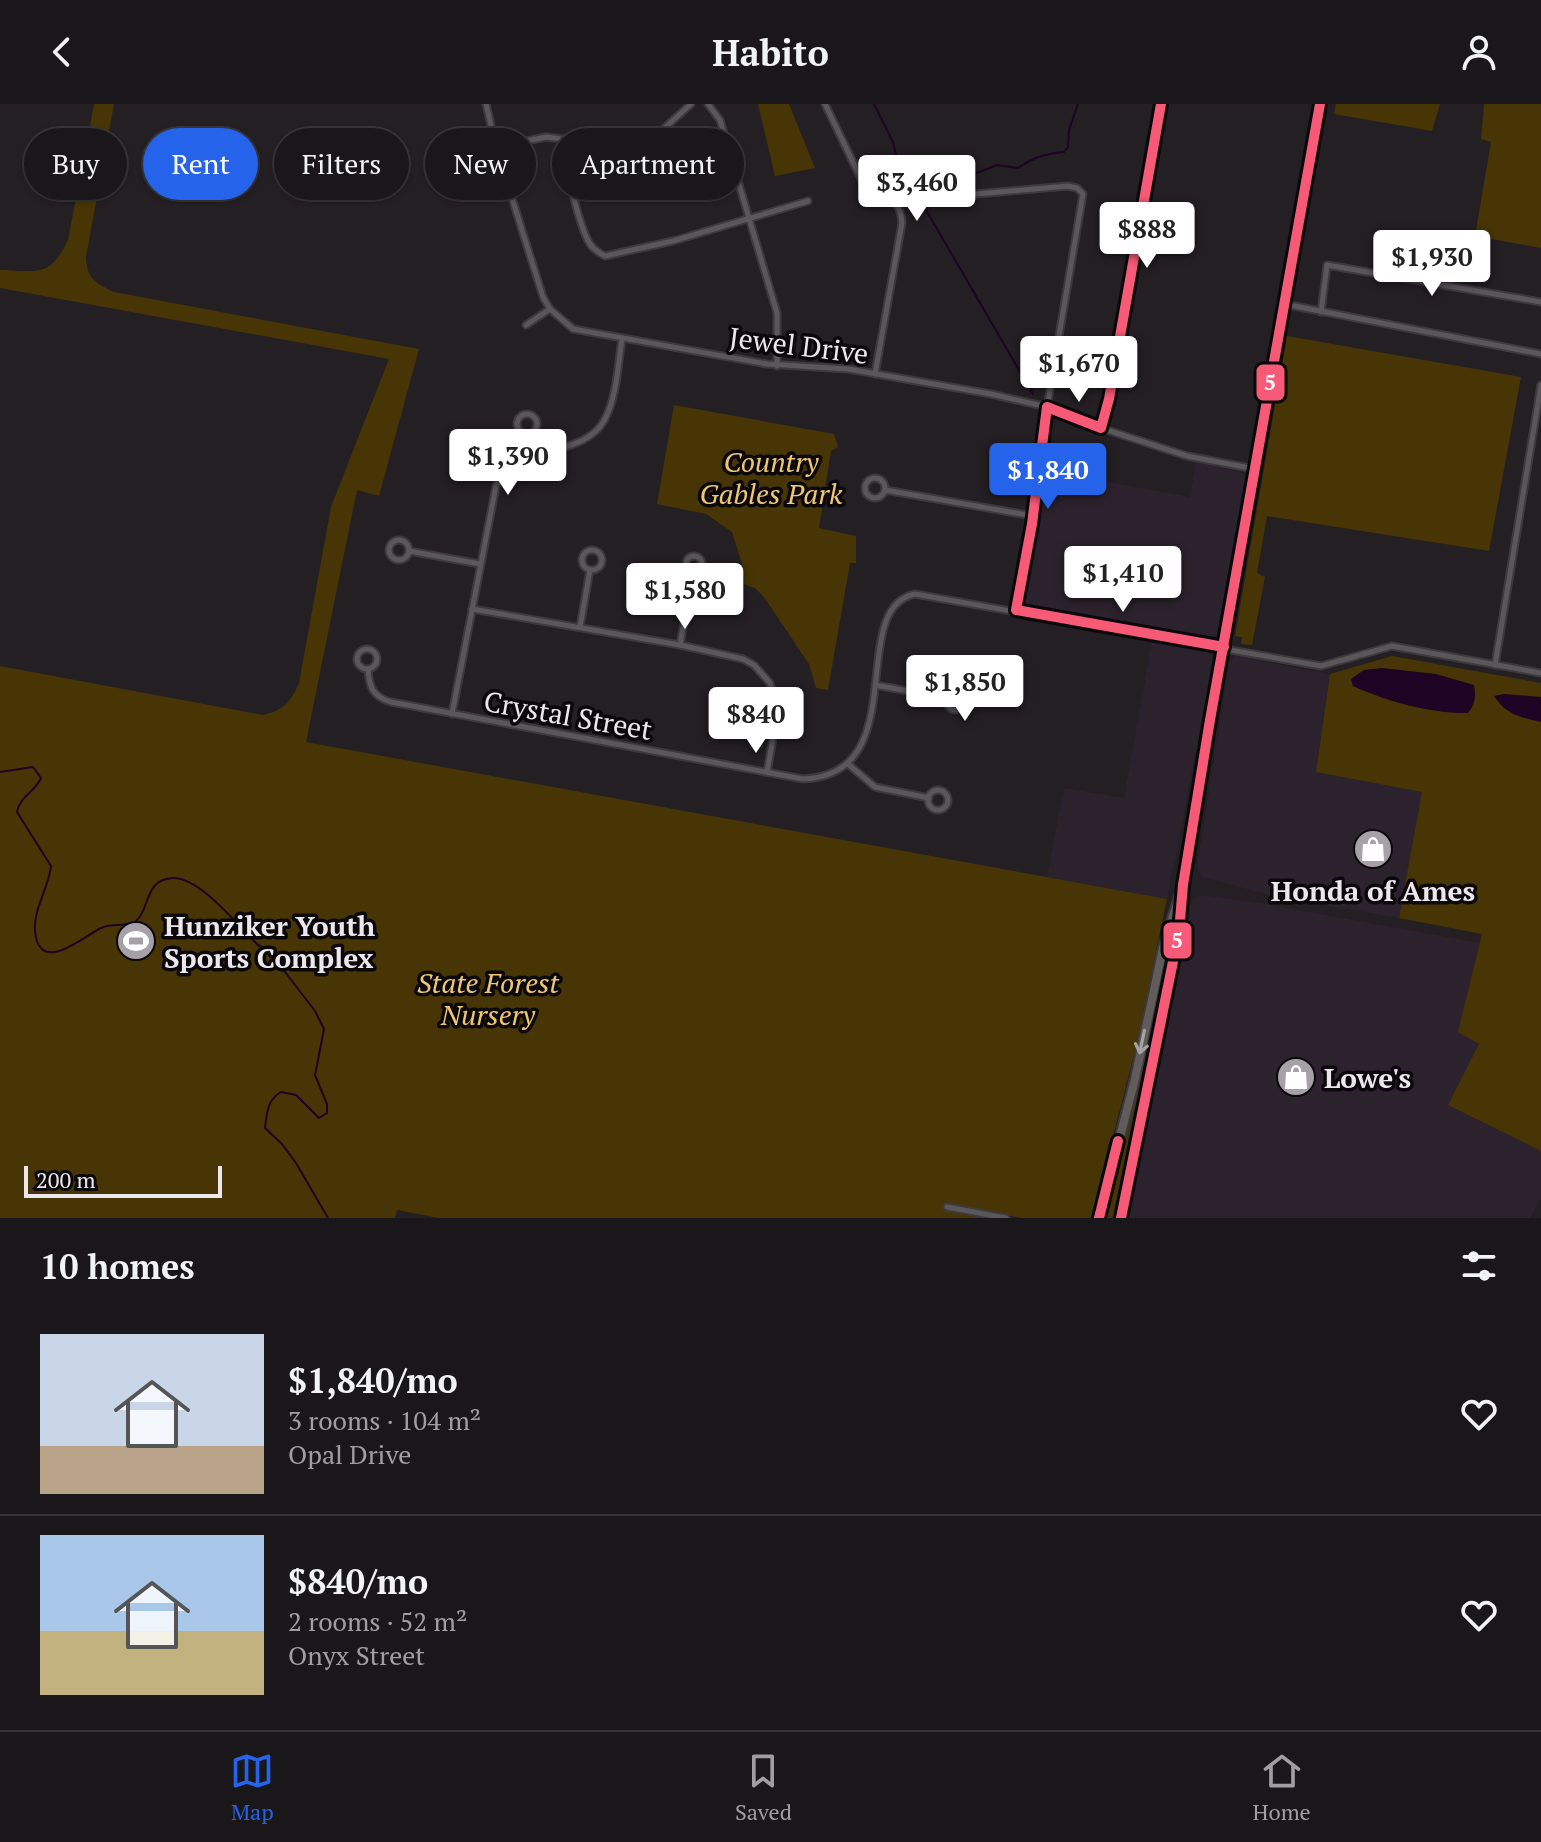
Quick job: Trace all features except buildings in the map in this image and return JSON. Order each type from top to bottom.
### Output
[{"type":"main road","points":[[1121,1218],[1179,932],[1183,885],[1320,104]]},
{"type":"main road","points":[[1099,1218],[1135,1079],[1163,948],[1183,885]]},
{"type":"street","points":[[486,104],[492,128]]},
{"type":"street","points":[[665,128],[691,104]]},
{"type":"street","points":[[708,104],[720,120],[777,313],[777,366]]},
{"type":"street","points":[[825,104],[864,185],[872,192],[895,201],[901,210],[902,223],[875,374]]},
{"type":"street","points":[[1101,428],[1109,399],[1161,104]]},
{"type":"street","points":[[976,194],[1068,186],[1077,188],[1083,194],[1016,610]]},
{"type":"street","points":[[512,200],[538,282],[550,309],[526,325]]},
{"type":"street","points":[[575,200],[584,233],[596,251],[605,256],[673,241],[808,201]]},
{"type":"street","points":[[1321,312],[1327,265],[1541,302]]},
{"type":"street","points":[[1284,304],[1541,354]]},
{"type":"street","name":"Jewel Drive","points":[[550,309],[573,329],[777,366],[848,369],[1047,407],[1187,456],[1256,469]]},
{"type":"street","points":[[452,714],[496,486],[508,469],[538,455],[582,441],[600,427],[610,406],[622,339]]},
{"type":"street","points":[[1495,665],[1541,385]]},
{"type":"street","points":[[531,433],[538,455]]},
{"type":"street","points":[[876,478],[882,481],[885,490],[882,496],[873,498],[866,492],[865,485],[876,478]]},
{"type":"street","points":[[885,490],[1033,516]]},
{"type":"street","points":[[409,551],[480,564]]},
{"type":"street","points":[[580,627],[590,570]]},
{"type":"street","points":[[680,645],[693,572]]},
{"type":"street","points":[[929,798],[875,787],[848,764],[863,741],[887,617],[899,599],[915,594],[1321,666],[1392,646],[1541,673]]},
{"type":"street","points":[[472,609],[680,645],[743,659],[754,665],[770,683],[777,704],[767,772]]},
{"type":"street","name":"Crystal Street","points":[[368,669],[370,686],[383,700],[452,714],[803,779],[829,775],[848,764]]},
{"type":"street","points":[[875,685],[947,698]]},
{"type":"street","points":[[957,690],[965,695],[966,702],[963,708],[955,710],[947,705],[947,698],[957,690]]},
{"type":"street","points":[[947,1207],[1006,1218]]},
{"type":"shaded area","points":[[1196,462],[1246,476],[1217,635],[1207,638],[1027,606],[1024,599],[1038,522],[1043,470],[1190,497]]},
{"type":"shaded area","points":[[1152,641],[1207,650],[1214,659],[1167,899],[1047,877],[1064,788],[1124,798]]},
{"type":"shaded area","points":[[1235,656],[1330,674],[1316,772],[1423,792],[1399,918],[1269,895],[1203,877],[1198,870],[1229,664]]},
{"type":"shaded area","points":[[1382,668],[1436,674],[1474,685],[1472,707],[1468,713],[1424,709],[1379,697],[1353,686],[1351,679],[1364,670]]},
{"type":"shaded area","points":[[1494,696],[1541,697],[1541,722],[1521,717],[1503,707]]},
{"type":"shaded area","points":[[1203,895],[1480,943],[1459,1032],[1479,1044],[1449,1105],[1541,1151],[1541,1197],[1530,1218],[1127,1218],[1190,906],[1193,899]]},
{"type":"green space","name":"State Forest Nursery","points":[[94,104],[114,104],[110,128],[89,128]]},
{"type":"green space","points":[[758,104],[789,104],[815,168],[775,176]]},
{"type":"green space","points":[[1336,104],[1440,104],[1432,131],[1334,114]]},
{"type":"green space","points":[[1484,104],[1541,104],[1541,248],[1475,236],[1491,142],[1481,139]]},
{"type":"green space","name":"State Forest Nursery","points":[[76,200],[96,200],[86,257],[88,270],[97,283],[114,292],[419,349],[379,496],[357,490],[306,742],[1167,899],[1136,1047],[1092,1218],[1022,1218],[981,1210],[979,1218],[439,1218],[397,1210],[395,1218],[0,1218],[0,666],[263,715],[286,705],[299,683],[331,507],[389,359],[0,288],[0,270],[42,270],[55,261],[68,240]]},
{"type":"green space","points":[[1287,336],[1521,377],[1489,551],[1267,516],[1257,573],[1265,577],[1252,645],[1241,644],[1242,637],[1235,636]]},
{"type":"green space","name":"Country Gables Park","points":[[674,405],[834,434],[838,447],[831,451],[819,528],[856,536],[856,563],[850,563],[828,690],[816,688],[809,664],[764,597],[755,588],[740,583],[743,567],[732,532],[706,514],[657,504]]},
{"type":"green space","points":[[1392,656],[1541,683],[1541,1151],[1448,1105],[1479,1044],[1458,1032],[1482,934],[1399,918],[1422,792],[1316,772],[1330,674]]},
{"type":"green space","points":[[1141,1074],[1144,1075],[1116,1218],[1105,1218]]},
{"type":"waterway","points":[[874,104],[893,142],[897,160],[1033,394]]},
{"type":"waterway","points":[[899,164],[932,176],[950,171],[964,178],[997,165],[1018,168],[1040,157],[1064,152],[1068,147],[1069,130],[1078,104]]},
{"type":"waterway","points":[[0,772],[33,767],[41,778],[21,802],[17,812],[51,866],[35,923],[38,944],[44,951],[63,950],[105,926],[136,921],[157,884],[173,878],[184,880],[207,894],[258,945],[269,951],[315,1011],[324,1029],[315,1075],[327,1104],[327,1113],[319,1118],[296,1095],[281,1092],[270,1103],[265,1128],[296,1163],[328,1218]]},
{"type":"transit line","name":"5","points":[[1161,104],[1109,399],[1101,428],[1047,407],[1032,524],[1016,610],[1224,647]]},
{"type":"transit line","name":"5","points":[[1121,1218],[1179,932],[1183,885],[1210,720],[1320,104]]},
{"type":"transit line","name":"5","points":[[1099,1218],[1118,1141]]},
{"type":"place","name":"Honda of Ames","points":[[1373,849]]},
{"type":"place","name":"Hunziker Youth Sports Complex","points":[[136,941]]},
{"type":"place","name":"Lowe's","points":[[1296,1077]]}]
